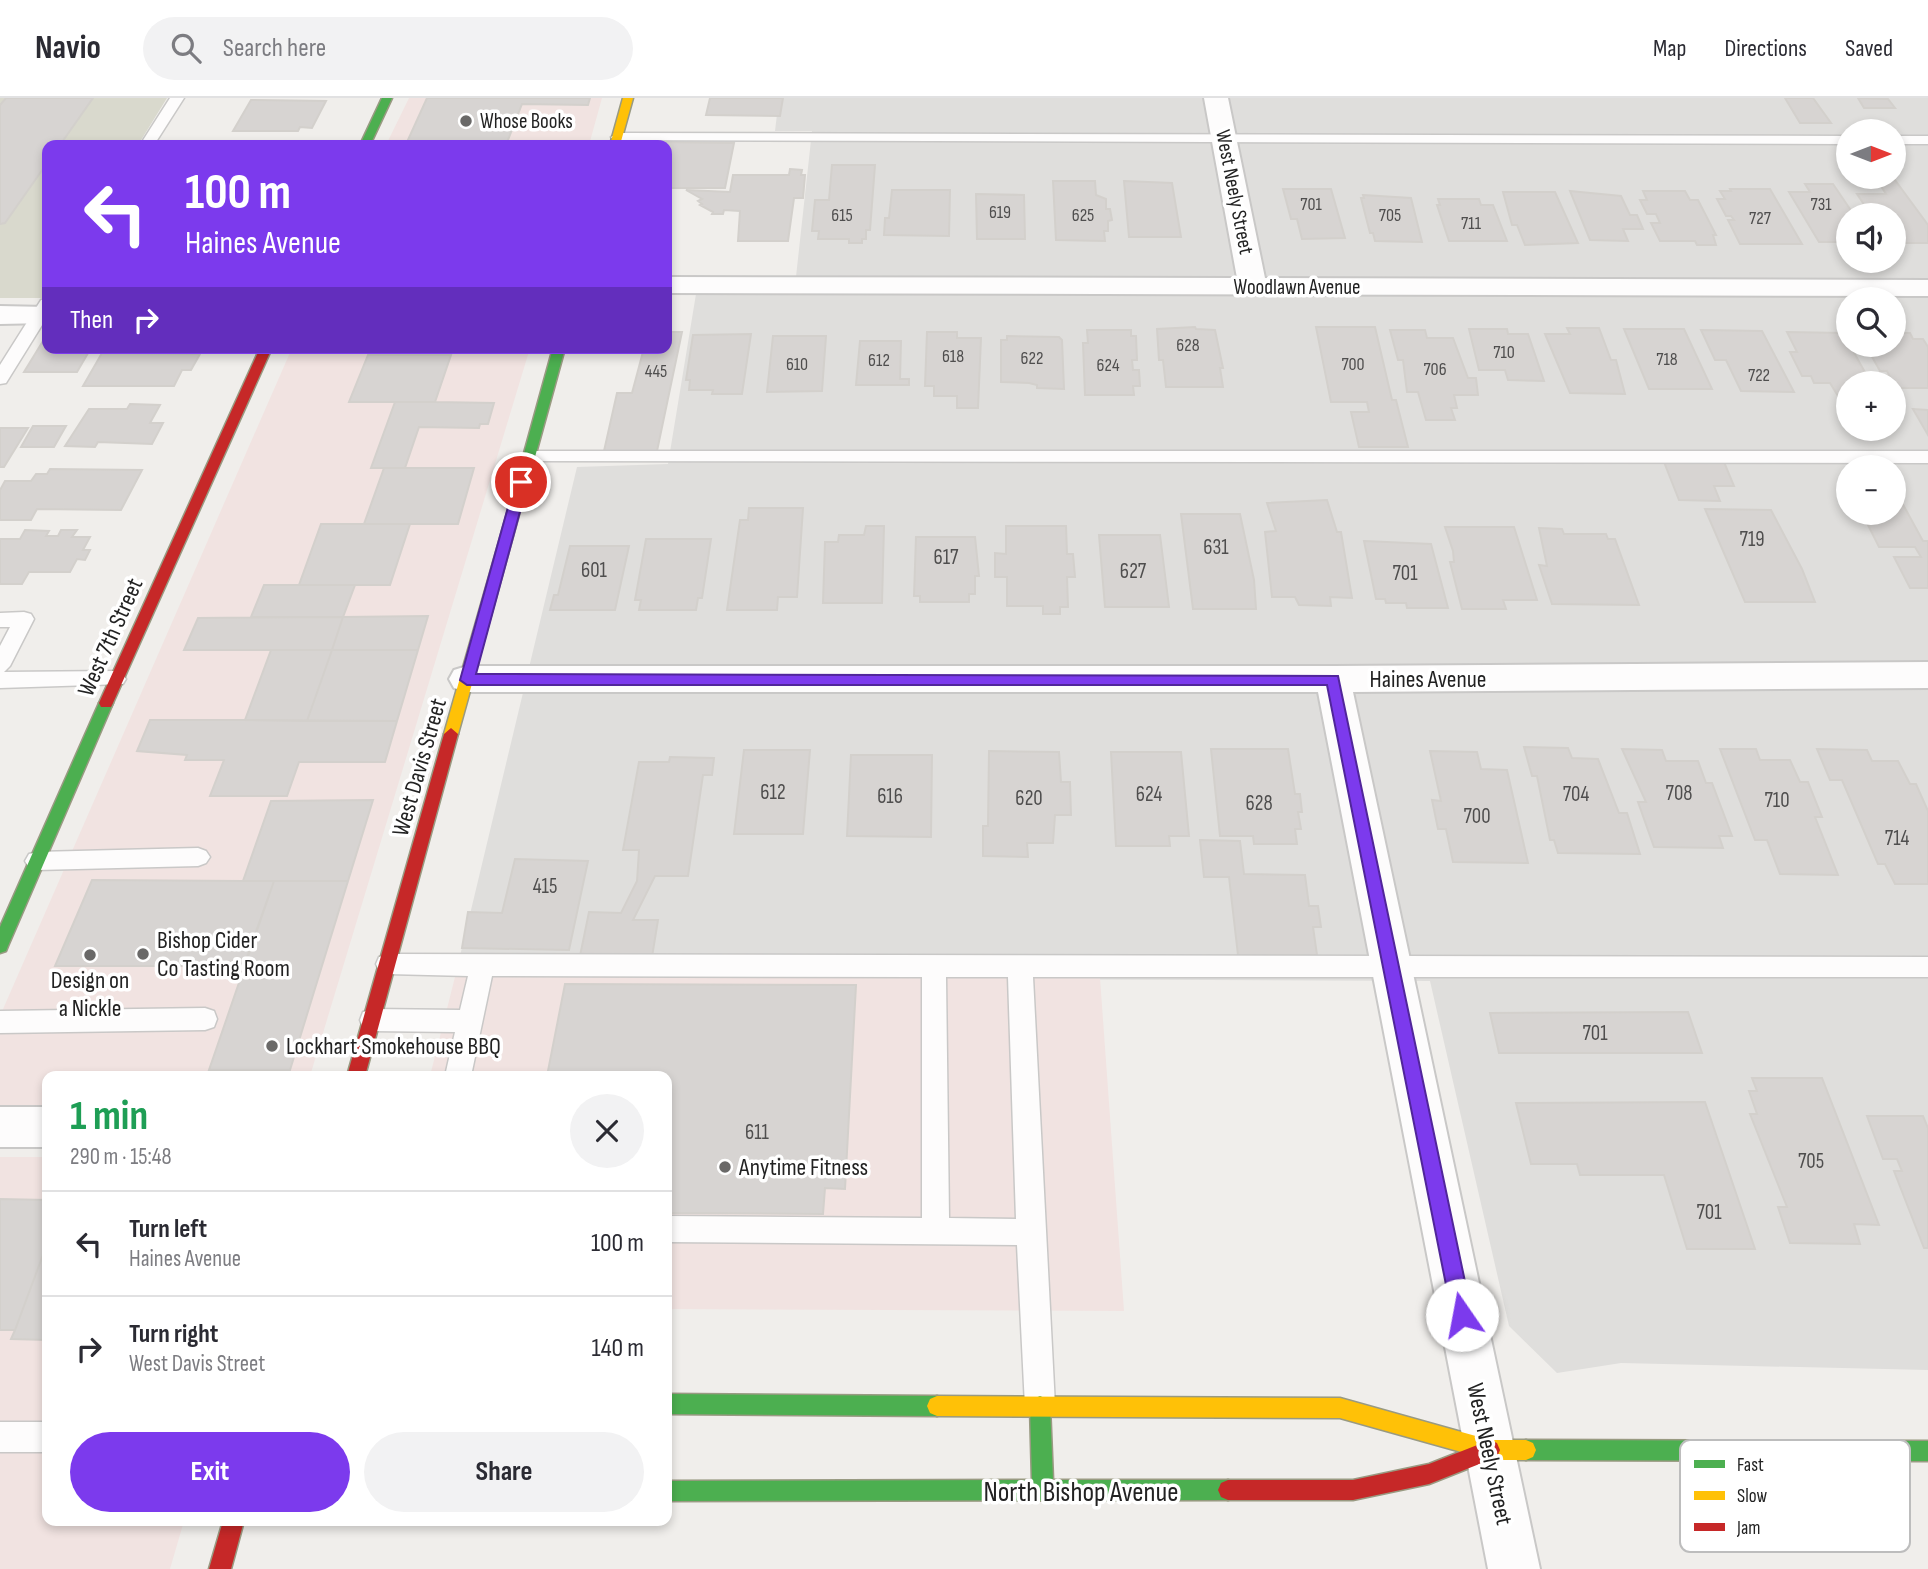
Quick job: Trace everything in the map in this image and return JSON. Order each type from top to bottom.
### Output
[{"type":"street","points":[[367,140],[387,98]]},
{"type":"street","points":[[616,140],[628,98]]},
{"type":"street","name":"West Neely Street","points":[[1216,98],[1253,287]]},
{"type":"street","name":"Woodlawn Avenue","points":[[672,285],[1928,288]]},
{"type":"street","points":[[0,314],[42,311]]},
{"type":"street","name":"West 7th Street","points":[[0,947],[7,914],[37,860],[263,354]]},
{"type":"street","name":"West Davis Street","points":[[357,1071],[557,354]]},
{"type":"street","name":"Haines Avenue","points":[[467,680],[1333,680],[1928,676]]},
{"type":"street","name":"West Neely Street","points":[[1333,680],[1514,1569]]},
{"type":"street","points":[[0,1128],[42,1127]]},
{"type":"street","name":"North Bishop Avenue","points":[[672,1404],[1340,1408],[1490,1450],[1680,1450]]},
{"type":"street","points":[[1040,1406],[1043,1491]]},
{"type":"street","name":"North Bishop Avenue","points":[[672,1491],[1353,1490],[1429,1474],[1490,1450]]},
{"type":"street","name":"North Bishop Avenue","points":[[1910,1451],[1928,1451]]},
{"type":"street","points":[[220,1569],[232,1526]]},
{"type":"lane","points":[[150,140],[177,98]]},
{"type":"lane","points":[[672,141],[1224,138],[1836,140]]},
{"type":"lane","points":[[1906,140],[1928,140]]},
{"type":"lane","points":[[0,379],[42,316]]},
{"type":"lane","points":[[528,457],[1928,457]]},
{"type":"lane","points":[[0,620],[24,619],[0,666]]},
{"type":"lane","points":[[0,680],[116,679]]},
{"type":"lane","points":[[37,860],[198,858]]},
{"type":"lane","points":[[388,964],[1928,967]]},
{"type":"lane","points":[[459,1071],[482,966]]},
{"type":"lane","points":[[934,966],[936,1233]]},
{"type":"lane","points":[[1020,966],[1040,1406]]},
{"type":"lane","points":[[0,1022],[205,1019]]},
{"type":"lane","points":[[372,1020],[470,1021]]},
{"type":"lane","points":[[672,1229],[1030,1232]]},
{"type":"lane","points":[[0,1437],[42,1437]]},
{"type":"shaded area","points":[[0,98],[167,98],[141,140],[42,140],[42,298],[0,298]]},
{"type":"shaded area","points":[[409,98],[602,98],[590,140],[388,140]]},
{"type":"shaded area","points":[[779,98],[1928,98],[1928,1370],[1621,1363],[1557,1373],[1509,1326],[1430,981],[455,977],[577,467],[668,464],[696,294],[794,295],[812,131],[775,131]]},
{"type":"shaded area","points":[[289,354],[528,354],[312,1071],[42,1071],[42,1107],[0,1107],[0,1016]]},
{"type":"shaded area","points":[[455,977],[1100,978],[1124,1311],[672,1309],[672,1071],[431,1071]]},
{"type":"shaded area","points":[[0,1157],[42,1157],[42,1526],[183,1526],[170,1569],[0,1569]]},
{"type":"building","points":[[6,98],[93,98],[64,140],[42,140],[42,170],[5,223],[0,224],[0,105]]},
{"type":"building","name":"Whose Books","points":[[427,98],[590,98],[588,105],[522,104],[508,140],[408,140]]},
{"type":"building","points":[[710,98],[783,98],[780,116],[706,115]]},
{"type":"building","points":[[1785,98],[1813,98],[1831,123],[1800,123]]},
{"type":"building","points":[[1858,98],[1888,99],[1895,108],[1864,108]]},
{"type":"building","points":[[251,100],[326,101],[312,128],[300,127],[298,131],[233,131]]},
{"type":"building","points":[[672,142],[734,143],[725,188],[672,188]]},
{"type":"building","points":[[832,165],[875,165],[870,230],[866,230],[866,239],[862,239],[862,243],[849,243],[849,239],[818,239],[819,231],[812,231],[815,200],[829,200]]},
{"type":"building","points":[[790,169],[802,170],[801,175],[805,175],[803,198],[794,198],[788,241],[738,241],[740,211],[724,210],[723,214],[712,214],[713,212],[700,205],[702,204],[698,201],[702,199],[686,190],[730,192],[733,175],[789,175]]},
{"type":"building","points":[[1053,181],[1095,181],[1096,195],[1106,199],[1106,209],[1110,209],[1112,220],[1108,221],[1108,231],[1104,231],[1105,241],[1056,240]]},
{"type":"building","points":[[1124,181],[1172,183],[1181,237],[1129,237]]},
{"type":"building","points":[[1805,184],[1833,184],[1846,203],[1836,203],[1836,242],[1819,242],[1789,192],[1810,192]]},
{"type":"building","points":[[1283,189],[1331,189],[1345,238],[1302,239],[1297,219],[1291,219]]},
{"type":"building","points":[[1730,189],[1770,189],[1802,244],[1740,244],[1728,220],[1734,220],[1731,216],[1726,216],[1717,199],[1725,199],[1720,191],[1731,191]]},
{"type":"building","points":[[1883,189],[1902,189],[1928,225],[1928,243],[1906,243],[1906,203],[1863,203],[1857,194],[1886,194]]},
{"type":"building","points":[[892,190],[950,190],[949,236],[884,235]]},
{"type":"building","points":[[1570,191],[1621,196],[1630,215],[1637,215],[1643,229],[1623,229],[1628,241],[1590,240]]},
{"type":"building","points":[[1643,191],[1685,191],[1690,200],[1698,200],[1716,235],[1713,235],[1716,245],[1697,245],[1695,241],[1660,241],[1651,223],[1660,223],[1656,214],[1647,214],[1640,200],[1647,200]]},
{"type":"building","points":[[1503,192],[1555,192],[1578,243],[1525,245],[1517,225],[1512,225]]},
{"type":"building","points":[[976,194],[1024,195],[1025,239],[977,239]]},
{"type":"building","points":[[1363,195],[1411,198],[1422,242],[1375,241],[1373,233],[1370,233],[1361,198],[1364,198]]},
{"type":"building","points":[[1438,199],[1479,199],[1481,205],[1493,205],[1507,241],[1449,241],[1437,205],[1440,205]]},
{"type":"building","points":[[1195,327],[1215,330],[1223,368],[1220,368],[1223,387],[1166,387],[1163,360],[1159,360],[1157,329]]},
{"type":"building","points":[[1316,327],[1375,327],[1392,400],[1396,400],[1408,447],[1359,447],[1351,412],[1369,412],[1367,402],[1331,402]]},
{"type":"building","points":[[1567,328],[1599,328],[1611,360],[1616,360],[1625,394],[1570,393],[1545,334],[1570,334]]},
{"type":"building","points":[[1469,329],[1507,329],[1508,334],[1528,334],[1544,381],[1508,380],[1505,370],[1479,370]]},
{"type":"building","points":[[1624,329],[1684,329],[1712,389],[1649,389]]},
{"type":"building","points":[[1087,330],[1131,330],[1131,336],[1136,336],[1137,360],[1132,360],[1133,370],[1139,370],[1140,386],[1133,386],[1134,395],[1085,395],[1083,343],[1088,343]]},
{"type":"building","points":[[1390,330],[1425,330],[1427,338],[1453,338],[1468,378],[1476,378],[1478,395],[1454,395],[1457,408],[1451,408],[1455,420],[1426,420],[1418,392],[1407,392],[1403,360],[1398,360]]},
{"type":"building","points":[[1701,330],[1762,331],[1794,392],[1741,391],[1726,360],[1715,360]]},
{"type":"building","points":[[672,332],[682,332],[657,451],[604,451],[617,393],[632,393],[642,354],[672,354]]},
{"type":"building","points":[[927,332],[957,332],[957,338],[981,338],[978,408],[957,408],[957,396],[934,396],[934,386],[925,386]]},
{"type":"building","points":[[1787,332],[1836,333],[1836,357],[1856,357],[1864,371],[1836,371],[1836,393],[1830,383],[1814,383],[1811,376],[1802,376],[1790,352],[1797,352]]},
{"type":"building","points":[[1906,333],[1910,333],[1913,339],[1923,339],[1928,347],[1928,388],[1906,388],[1906,371],[1880,371],[1872,357],[1906,357]]},
{"type":"building","points":[[751,334],[742,394],[712,394],[713,390],[689,390],[690,380],[686,380],[693,335]]},
{"type":"building","points":[[773,336],[826,336],[822,391],[767,392]]},
{"type":"building","points":[[1007,336],[1059,337],[1062,340],[1064,389],[1001,382],[1001,340],[1007,340]]},
{"type":"building","points":[[860,341],[901,341],[900,379],[909,379],[909,385],[856,385]]},
{"type":"building","points":[[42,343],[42,354],[88,354],[77,372],[24,372]]},
{"type":"building","points":[[101,354],[200,354],[191,370],[182,370],[174,386],[83,386]]},
{"type":"building","points":[[368,355],[451,355],[435,402],[349,402]]},
{"type":"building","points":[[395,402],[494,403],[488,424],[480,424],[479,428],[419,427],[405,468],[371,468]]},
{"type":"building","points":[[130,404],[160,405],[150,423],[163,423],[152,444],[98,442],[95,447],[65,446],[89,409],[127,409]]},
{"type":"building","points":[[1913,409],[1928,410],[1928,435]]},
{"type":"building","points":[[33,426],[66,426],[54,447],[21,447]]},
{"type":"building","points":[[0,428],[28,428],[4,467],[0,467]]},
{"type":"building","points":[[1664,462],[1724,462],[1734,486],[1714,486],[1720,501],[1679,500]]},
{"type":"building","points":[[384,468],[474,468],[458,524],[364,524]]},
{"type":"building","points":[[50,469],[142,470],[121,510],[37,509],[31,520],[0,520],[0,490],[5,481],[31,481],[36,474],[47,474]]},
{"type":"building","points":[[1327,500],[1337,532],[1341,532],[1352,598],[1330,597],[1331,606],[1299,605],[1295,597],[1272,597],[1265,532],[1276,531],[1267,503]]},
{"type":"building","points":[[749,508],[803,508],[797,597],[778,597],[777,610],[727,610],[740,520],[748,520]]},
{"type":"building","points":[[1705,509],[1771,510],[1802,569],[1815,602],[1745,602]]},
{"type":"building","points":[[1906,510],[1923,541],[1928,541],[1928,588],[1910,588],[1894,557],[1921,557],[1915,547],[1879,547],[1868,525],[1906,525]]},
{"type":"building","points":[[1181,514],[1240,514],[1254,580],[1256,609],[1193,609]]},
{"type":"building","points":[[321,524],[410,524],[390,585],[299,585]]},
{"type":"building","points":[[866,526],[884,526],[882,603],[823,603],[825,542],[838,542],[839,535],[864,535]]},
{"type":"building","points":[[1006,526],[1066,526],[1067,554],[1073,554],[1075,577],[1067,577],[1068,607],[1060,607],[1060,614],[1043,614],[1043,606],[1007,606],[1007,577],[995,577],[995,553],[1006,554]]},
{"type":"building","points":[[1445,527],[1514,527],[1537,600],[1503,600],[1506,609],[1462,609],[1450,562],[1454,562],[1453,551]]},
{"type":"building","points":[[1539,528],[1562,529],[1564,534],[1606,534],[1608,539],[1615,539],[1639,605],[1552,604],[1539,565],[1547,566]]},
{"type":"building","points":[[25,530],[49,531],[46,536],[58,536],[61,530],[77,530],[72,537],[90,537],[83,550],[90,550],[85,560],[77,559],[70,572],[29,572],[22,584],[0,584],[0,539],[20,539]]},
{"type":"building","points":[[1099,535],[1160,535],[1169,607],[1105,607]]},
{"type":"building","points":[[916,537],[975,537],[979,576],[975,576],[975,594],[969,594],[969,602],[920,602],[920,596],[914,596]]},
{"type":"building","points":[[646,539],[711,539],[702,598],[698,598],[696,610],[639,610],[641,600],[635,600]]},
{"type":"building","points":[[1364,541],[1431,544],[1448,608],[1407,608],[1406,603],[1386,603],[1385,599],[1376,599]]},
{"type":"building","points":[[570,546],[629,546],[615,610],[550,610],[554,595],[558,595]]},
{"type":"building","points":[[264,585],[355,585],[343,617],[251,617]]},
{"type":"building","points":[[428,616],[418,650],[332,650],[343,617]]},
{"type":"building","points":[[343,617],[332,650],[184,650],[198,618]]},
{"type":"building","points":[[271,650],[332,650],[307,721],[245,720]]},
{"type":"building","points":[[332,650],[418,650],[397,721],[307,721]]},
{"type":"building","points":[[150,720],[397,721],[385,762],[299,762],[287,796],[210,796],[224,760],[185,760],[187,755],[137,751]]},
{"type":"building","points":[[1524,747],[1568,748],[1572,758],[1598,759],[1619,813],[1627,813],[1640,854],[1558,853],[1554,840],[1550,840],[1537,776],[1532,776]]},
{"type":"building","points":[[1211,749],[1288,749],[1295,794],[1300,794],[1302,812],[1298,812],[1301,829],[1295,829],[1297,844],[1254,844],[1253,836],[1220,836]]},
{"type":"building","points":[[1622,749],[1662,750],[1666,761],[1698,761],[1706,783],[1712,783],[1732,836],[1719,836],[1723,848],[1654,847],[1638,802],[1646,802]]},
{"type":"building","points":[[1720,749],[1756,749],[1760,760],[1790,760],[1800,782],[1808,782],[1822,817],[1815,817],[1838,875],[1780,874],[1767,840],[1755,840]]},
{"type":"building","points":[[1817,749],[1867,750],[1872,761],[1898,761],[1910,784],[1916,784],[1928,811],[1928,884],[1895,884],[1885,864],[1878,864],[1842,780],[1830,780]]},
{"type":"building","points":[[744,750],[810,750],[803,834],[734,834]]},
{"type":"building","points":[[989,751],[1059,752],[1061,782],[1070,782],[1071,815],[1055,815],[1053,843],[1027,843],[1028,857],[983,856],[983,826],[988,826]]},
{"type":"building","points":[[1430,751],[1477,752],[1481,769],[1507,770],[1528,863],[1453,862],[1446,829],[1438,829],[1432,800],[1441,801]]},
{"type":"building","points":[[1111,752],[1181,752],[1189,836],[1169,836],[1170,846],[1116,846]]},
{"type":"building","points":[[851,755],[932,755],[931,837],[847,836]]},
{"type":"building","points":[[670,757],[714,758],[712,775],[703,775],[688,876],[655,876],[633,920],[658,920],[652,957],[580,956],[589,912],[621,913],[637,881],[639,850],[623,850],[639,762],[669,762]]},
{"type":"building","points":[[373,800],[348,881],[243,881],[271,801]]},
{"type":"building","points":[[1200,840],[1240,841],[1244,874],[1305,875],[1309,906],[1318,906],[1321,927],[1313,927],[1317,955],[1238,955],[1229,877],[1204,877]]},
{"type":"building","points":[[515,859],[588,861],[569,950],[462,948],[468,912],[502,913]]},
{"type":"building","points":[[92,880],[274,881],[242,971],[207,971],[209,966],[55,966]]},
{"type":"building","points":[[274,881],[348,881],[290,1070],[209,1070]]},
{"type":"building","points":[[565,984],[856,985],[845,1189],[825,1188],[823,1214],[672,1213],[672,1071],[548,1071]]},
{"type":"building","points":[[1688,1012],[1702,1053],[1499,1053],[1490,1013]]},
{"type":"building","points":[[1752,1078],[1822,1078],[1879,1225],[1854,1224],[1860,1244],[1790,1243],[1778,1207],[1787,1207],[1750,1114],[1757,1114],[1749,1091],[1757,1091]]},
{"type":"building","points":[[1705,1102],[1755,1249],[1687,1249],[1664,1175],[1580,1175],[1577,1164],[1531,1164],[1516,1103]]},
{"type":"building","points":[[1867,1116],[1923,1116],[1928,1128],[1928,1248],[1924,1248],[1894,1171],[1902,1171],[1897,1159],[1883,1159]]},
{"type":"building","points":[[0,1199],[42,1200],[42,1257],[15,1330],[0,1330]]},
{"type":"building","points":[[42,1257],[42,1340],[11,1339]]},
{"type":"traffic: fast","points":[[367,140],[387,98]]},
{"type":"traffic: fast","points":[[524,475],[557,354]]},
{"type":"traffic: fast","points":[[0,946],[106,703]]},
{"type":"traffic: fast","points":[[672,1404],[937,1406]]},
{"type":"traffic: fast","points":[[1040,1406],[1043,1491]]},
{"type":"traffic: fast","points":[[1526,1450],[1680,1450]]},
{"type":"traffic: fast","points":[[1910,1451],[1928,1451]]},
{"type":"traffic: fast","points":[[672,1491],[1228,1490]]},
{"type":"traffic: slow","points":[[616,140],[628,98]]},
{"type":"traffic: slow","points":[[451,734],[524,475]]},
{"type":"traffic: slow","points":[[937,1406],[1340,1408],[1490,1450],[1526,1450]]},
{"type":"traffic: jam","points":[[106,703],[263,354]]},
{"type":"traffic: jam","points":[[357,1071],[451,734]]},
{"type":"traffic: jam","points":[[1228,1490],[1353,1490],[1429,1474],[1490,1450]]},
{"type":"traffic: jam","points":[[220,1569],[232,1526]]},
{"type":"place","name":"Whose Books","points":[[466,121]]},
{"type":"place","name":"Bishop Cider Co Tasting Room","points":[[143,954]]},
{"type":"place","name":"Design on a Nickle","points":[[90,955]]},
{"type":"place","name":"Lockhart Smokehouse BBQ","points":[[272,1046]]},
{"type":"place","name":"Anytime Fitness","points":[[725,1167]]},
{"type":"route","points":[[521,482],[467,680],[1333,680],[1462,1315]]}]
